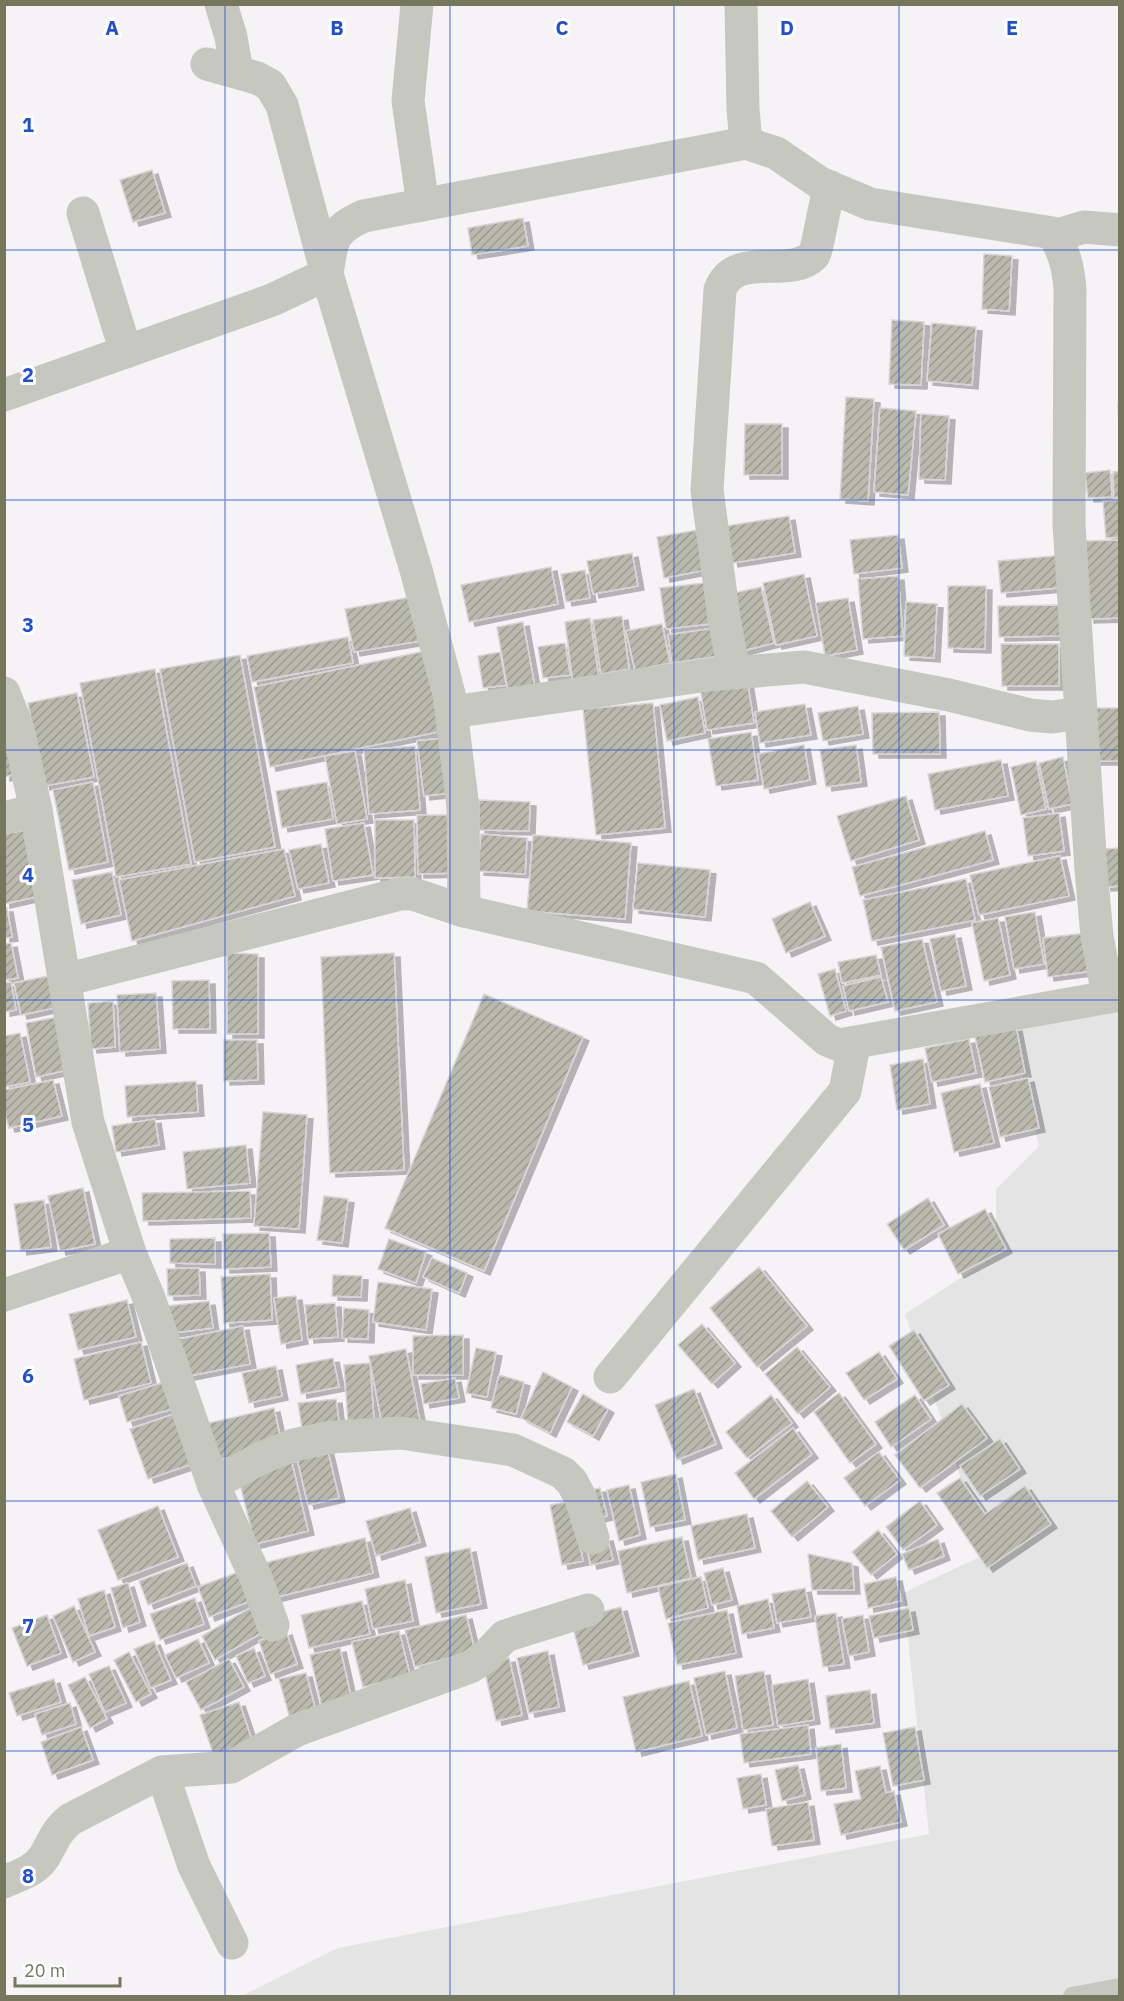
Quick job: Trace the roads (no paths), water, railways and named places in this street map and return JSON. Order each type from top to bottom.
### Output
[{"type":"street","points":[[221,4],[231,36],[222,68],[258,78],[270,85],[282,105],[327,274],[416,570],[452,712],[463,808],[464,911]]},
{"type":"street","points":[[417,4],[408,101],[423,206]]},
{"type":"street","points":[[741,4],[746,143]]},
{"type":"street","points":[[65,980],[400,894],[413,894],[464,911],[756,978],[827,1040],[839,1046],[1114,996],[1096,936],[1068,524],[1070,288],[1068,266],[1062,248],[1053,233],[870,204],[830,187],[776,153],[746,143],[364,216],[344,225],[333,238],[327,274]]},
{"type":"street","points":[[734,672],[724,618],[707,490],[720,290],[726,277],[736,271],[802,262],[813,256],[819,247],[823,206],[830,187]]},
{"type":"street","points":[[82,213],[126,352]]},
{"type":"street","points":[[1055,236],[1084,227],[1119,230]]},
{"type":"street","points":[[4,395],[272,300],[327,274]]},
{"type":"street","points":[[452,712],[734,672],[804,667],[949,695],[1030,715],[1052,717],[1081,713]]},
{"type":"street","points":[[4,693],[18,729],[36,810],[88,1122],[130,1253],[149,1298],[213,1484],[256,1578],[273,1625]]},
{"type":"street","points":[[4,818],[36,810]]},
{"type":"street","points":[[610,1377],[845,1091],[854,1045]]},
{"type":"street","points":[[4,1295],[130,1253]]},
{"type":"street","points":[[213,1484],[267,1455],[294,1445],[332,1437],[401,1433],[493,1446],[513,1450],[568,1476],[581,1499],[592,1538]]},
{"type":"street","points":[[4,1882],[31,1870],[44,1857],[62,1826],[71,1819],[162,1772],[231,1767],[297,1730],[470,1667],[505,1636],[588,1610]]},
{"type":"street","points":[[162,1772],[194,1866],[232,1943]]},
{"type":"lane","points":[[1072,1996],[1119,1987]]}]
